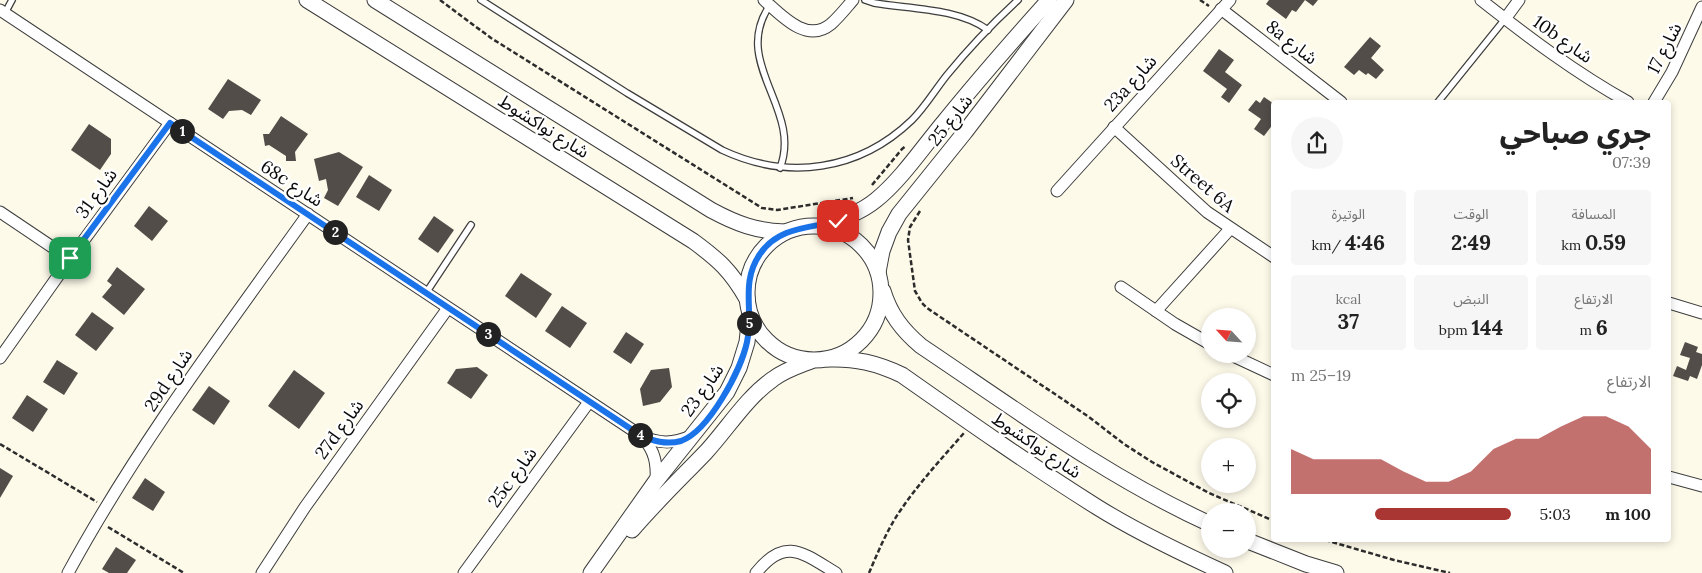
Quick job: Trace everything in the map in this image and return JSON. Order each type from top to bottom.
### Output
[{"type":"street","name":"شارع نواكشوط","points":[[307,0],[693,241],[728,270],[747,299]]},
{"type":"street","name":"شارع نواكشوط","points":[[375,0],[711,210],[747,227],[766,231],[786,232]]},
{"type":"street","points":[[767,3],[793,25],[812,32],[822,30],[830,25],[853,0]]},
{"type":"street","name":"شارع 25","points":[[817,226],[858,212],[876,200],[892,185],[970,89],[1049,0]]},
{"type":"street","name":"شارع 25","points":[[878,272],[882,251],[900,214],[1066,0]]},
{"type":"street","name":"23a شارع","points":[[1057,191],[1230,0]]},
{"type":"street","name":"10b شارع","points":[[1481,0],[1574,70],[1625,100]]},
{"type":"street","points":[[1505,19],[1519,0]]},
{"type":"street","name":"شارع 17","points":[[1655,100],[1672,72],[1702,7]]},
{"type":"street","name":"8a شارع","points":[[1221,10],[1338,100]]},
{"type":"street","name":"68c شارع","points":[[3,12],[640,435],[653,441],[666,443],[680,441],[692,435]]},
{"type":"street","name":"شارع 31","points":[[0,358],[70,258],[170,123]]},
{"type":"street","name":"Street 6A","points":[[1114,128],[1196,203],[1230,229],[1271,254]]},
{"type":"street","points":[[0,212],[70,258]]},
{"type":"street","name":"29d شارع","points":[[68,573],[154,432],[308,214]]},
{"type":"street","points":[[599,573],[646,514],[706,451],[758,391],[792,368],[843,354],[857,346],[868,334],[881,304],[881,287],[878,272],[871,257],[861,244],[848,235],[833,228],[817,226],[801,227],[786,232],[772,241],[752,267],[747,299],[750,314],[757,330],[768,342],[781,352],[796,358],[812,361]]},
{"type":"street","points":[[1156,311],[1230,229]]},
{"type":"street","name":"شارع نواكشوط","points":[[881,287],[887,304],[896,320],[907,334],[921,346],[1121,478],[1201,520]]},
{"type":"street","points":[[1121,287],[1201,338]]},
{"type":"street","points":[[1671,304],[1702,313]]},
{"type":"street","name":"27d شارع","points":[[262,573],[310,500],[448,308]]},
{"type":"street","name":"شارع 23","points":[[591,573],[656,481],[726,392],[739,368],[747,342],[750,314]]},
{"type":"street","name":"شارع نواكشوط","points":[[828,359],[847,358],[866,361],[884,366],[902,375],[1098,508],[1160,543],[1225,573]]},
{"type":"street","points":[[1247,363],[1271,375]]},
{"type":"street","name":"25c شارع","points":[[464,573],[589,402]]},
{"type":"street","name":"68c شارع","points":[[640,435],[649,444],[654,456],[657,468],[656,481]]},
{"type":"street","points":[[1671,478],[1702,486]]},
{"type":"street","points":[[1256,544],[1306,564],[1336,573]]},
{"type":"street","points":[[756,573],[768,559],[785,551],[805,554],[836,573]]},
{"type":"lane","points":[[3,12],[12,0]]},
{"type":"lane","points":[[481,0],[627,93],[722,150],[750,162],[780,168],[810,168],[838,163],[866,152],[891,138],[914,118],[947,75],[1018,0]]},
{"type":"lane","points":[[865,0],[960,16],[974,21],[988,30]]},
{"type":"lane","points":[[767,3],[759,26],[758,49],[783,126],[786,143],[780,168]]},
{"type":"lane","points":[[1440,100],[1505,19]]},
{"type":"lane","points":[[426,293],[470,225]]},
{"type":"path","points":[[440,0],[491,38],[762,208],[777,210],[843,200],[857,196]]},
{"type":"path","points":[[868,188],[906,146],[911,146],[920,151]]},
{"type":"path","points":[[922,208],[913,221],[908,240],[915,291],[927,308],[1089,417],[1124,444],[1152,462],[1209,493],[1271,520]]},
{"type":"path","points":[[869,573],[884,540],[900,512],[917,488],[972,424]]},
{"type":"path","points":[[0,444],[106,508]]},
{"type":"path","points":[[98,521],[184,573]]},
{"type":"path","points":[[1332,542],[1394,560],[1450,573]]},
{"type":"building","points":[[1269,0],[1305,0],[1296,12],[1292,10],[1286,19],[1266,4]]},
{"type":"building","points":[[1305,0],[1318,0],[1313,6]]},
{"type":"building","points":[[1370,37],[1381,46],[1371,58],[1384,70],[1376,79],[1368,73],[1366,75],[1359,70],[1354,75],[1344,67]]},
{"type":"building","points":[[1219,49],[1234,60],[1225,72],[1242,85],[1229,103],[1221,97],[1227,89],[1203,71]]},
{"type":"building","points":[[228,79],[261,100],[251,115],[242,110],[229,111],[223,119],[208,109]]},
{"type":"building","points":[[1264,97],[1271,102],[1271,127],[1264,136],[1254,129],[1261,119],[1248,110],[1256,100],[1260,103]]},
{"type":"building","points":[[281,116],[308,134],[295,152],[296,161],[286,161],[286,156],[269,145],[265,146],[263,134],[269,134]]},
{"type":"building","points":[[89,124],[111,139],[111,154],[100,170],[71,150]]},
{"type":"building","points":[[339,152],[363,167],[338,206],[324,198],[328,190],[326,179],[319,181],[314,159]]},
{"type":"building","points":[[369,175],[392,190],[379,211],[356,197]]},
{"type":"building","points":[[149,206],[168,221],[152,241],[134,226]]},
{"type":"building","points":[[434,216],[454,230],[438,253],[418,239]]},
{"type":"building","points":[[117,267],[145,289],[124,315],[102,297],[112,285],[107,281]]},
{"type":"building","points":[[521,273],[552,294],[536,318],[505,296]]},
{"type":"building","points":[[562,306],[587,323],[570,348],[545,331]]},
{"type":"building","points":[[92,312],[114,328],[96,351],[75,335]]},
{"type":"building","points":[[626,332],[644,344],[631,364],[613,352]]},
{"type":"building","points":[[1685,342],[1698,347],[1696,352],[1702,354],[1702,365],[1697,379],[1690,376],[1688,381],[1673,376],[1677,366],[1686,370],[1690,358],[1680,355]]},
{"type":"building","points":[[57,360],[78,373],[64,395],[43,382]]},
{"type":"building","points":[[477,367],[488,375],[471,399],[447,383],[456,369]]},
{"type":"building","points":[[669,368],[672,387],[660,402],[643,406],[640,389],[651,370]]},
{"type":"building","points":[[294,370],[325,393],[299,429],[268,406]]},
{"type":"building","points":[[209,386],[230,401],[214,425],[192,410]]},
{"type":"building","points":[[27,395],[48,409],[33,432],[12,418]]},
{"type":"building","points":[[0,468],[13,476],[0,498]]},
{"type":"building","points":[[145,478],[165,492],[153,511],[132,498]]},
{"type":"building","points":[[116,547],[136,560],[127,573],[109,573],[102,569]]},
{"type":"route","points":[[70,258],[170,123],[640,435],[653,441],[666,443],[680,441],[692,435],[726,392],[739,368],[747,342],[750,314],[747,299],[748,283],[752,267],[760,253],[772,241],[786,232],[801,227],[817,226],[838,221]]}]
